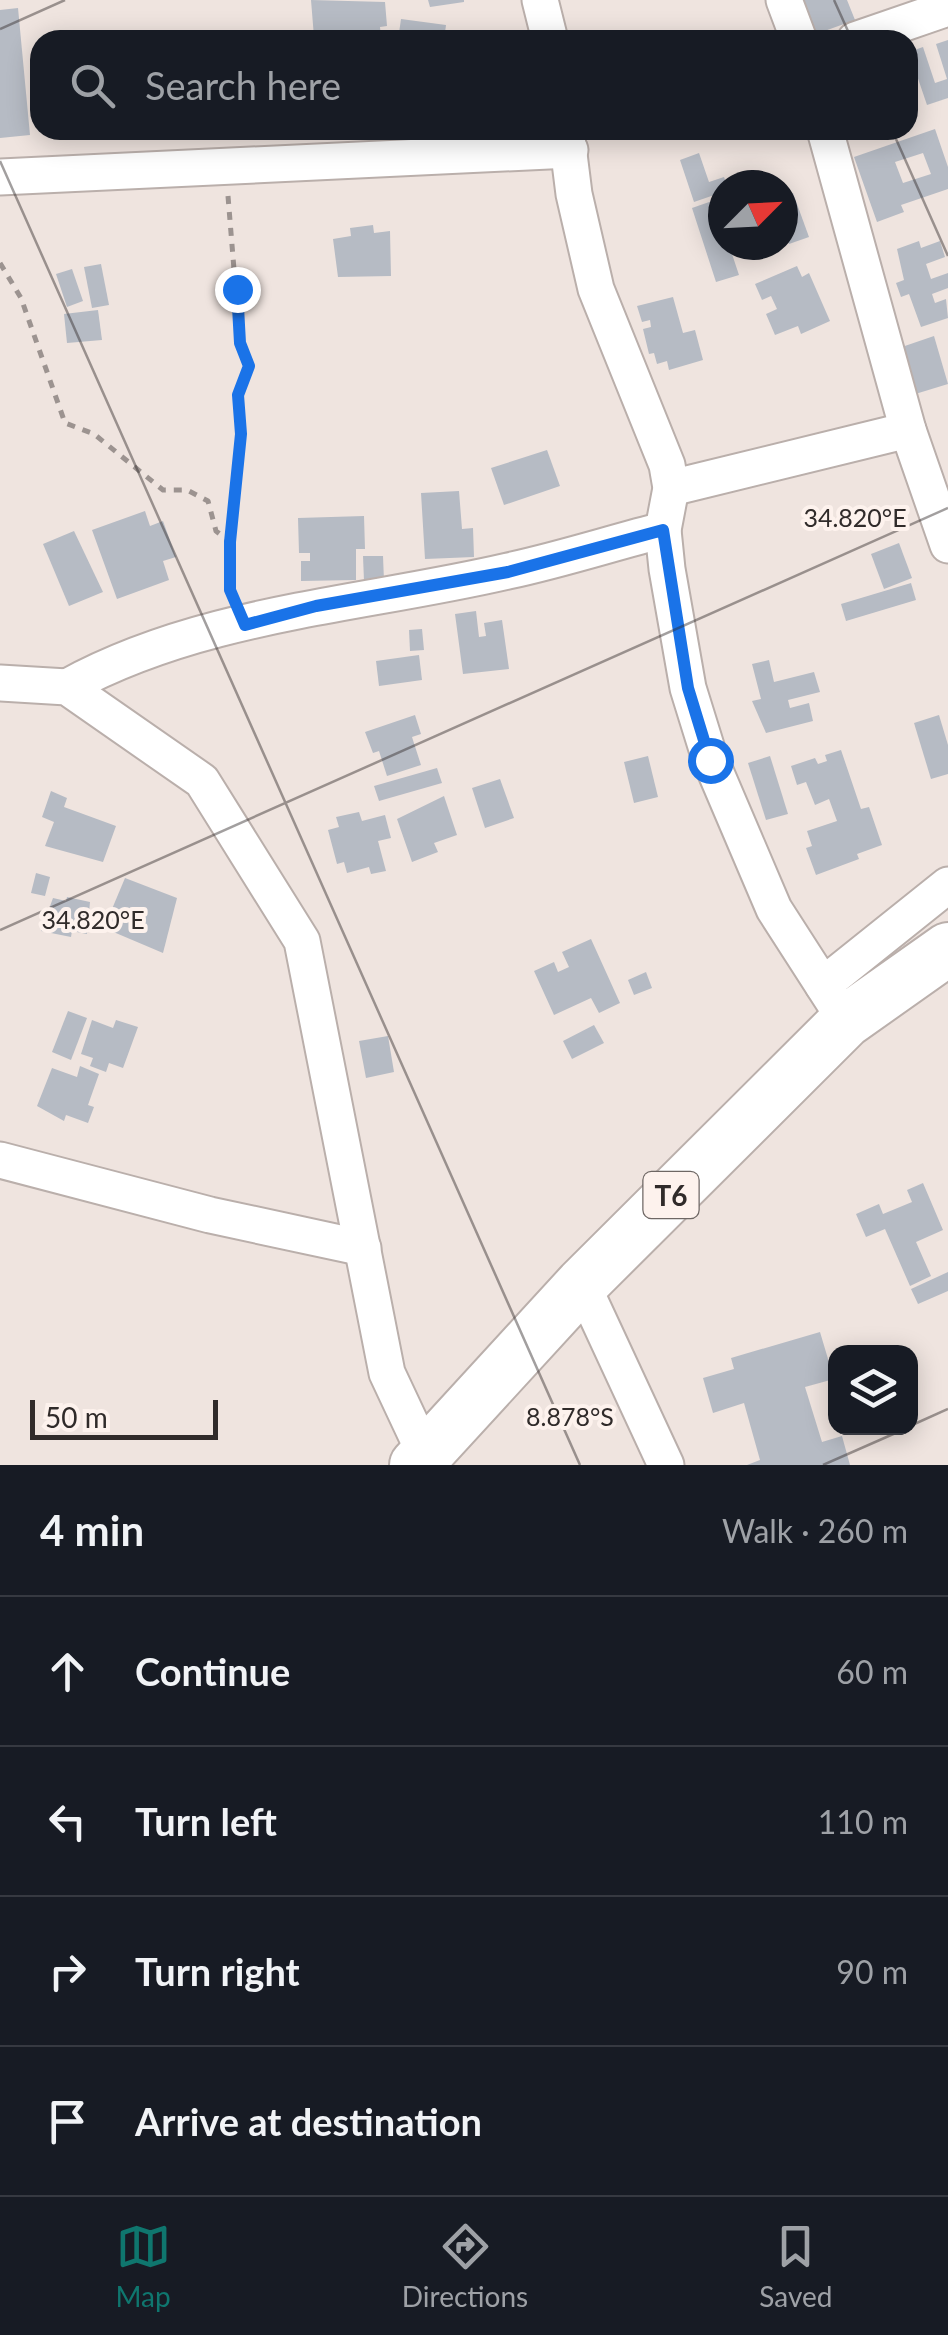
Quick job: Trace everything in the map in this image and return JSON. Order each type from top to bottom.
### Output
[{"type":"highway","name":"T6","points":[[421,1459],[834,1003],[948,950]]},
{"type":"street","points":[[540,0],[548,30]]},
{"type":"street","points":[[784,0],[795,30]]},
{"type":"street","points":[[884,30],[948,8]]},
{"type":"street","points":[[0,176],[226,168],[568,140],[574,194],[596,289],[645,404],[671,488],[663,530],[688,688],[710,760],[774,909],[834,1003],[948,885]]},
{"type":"street","points":[[828,140],[908,430],[948,546]]},
{"type":"street","points":[[671,488],[908,430]]},
{"type":"street","points":[[68,688],[104,668],[166,646],[316,606],[508,572],[663,530]]},
{"type":"street","points":[[0,683],[68,688],[202,781],[302,941],[387,1373],[421,1459]]},
{"type":"street","points":[[0,1160],[210,1215],[363,1248]]},
{"type":"street","points":[[582,1284],[666,1465]]},
{"type":"path","points":[[226,168],[240,343],[249,366],[238,395],[241,434],[230,542],[230,590],[245,625]]},
{"type":"path","points":[[0,263],[22,298],[64,424],[94,434],[164,490],[188,490],[208,501],[216,530],[230,542]]},
{"type":"building","points":[[311,0],[385,2],[387,26],[380,30],[313,30]]},
{"type":"building","points":[[428,0],[464,0],[464,2],[430,7]]},
{"type":"building","points":[[794,0],[847,0],[855,20],[827,30],[805,30]]},
{"type":"building","points":[[18,8],[30,135],[0,138],[0,10]]},
{"type":"building","points":[[401,19],[446,25],[445,30],[399,30]]},
{"type":"building","points":[[948,40],[948,98],[927,105],[918,78],[918,49],[923,47],[935,83],[947,79],[936,44]]},
{"type":"building","points":[[935,129],[948,167],[948,189],[901,205],[904,212],[877,222],[854,157],[903,140],[918,140],[918,135]],"holes":[[[923,153],[931,174],[903,183],[895,162]]]},
{"type":"building","points":[[699,153],[708,179],[708,197],[694,202],[680,160]]},
{"type":"building","points":[[708,202],[708,257],[692,208]]},
{"type":"building","points":[[798,207],[809,237],[798,241]]},
{"type":"building","points":[[373,225],[374,233],[390,231],[391,276],[338,277],[333,239],[351,236],[350,228]]},
{"type":"building","points":[[919,241],[921,248],[940,241],[945,257],[926,264],[931,279],[948,273],[948,288],[932,294],[935,303],[946,299],[948,318],[921,327],[909,294],[901,297],[896,283],[904,280],[897,249]]},
{"type":"building","points":[[709,260],[734,260],[739,275],[716,282]]},
{"type":"building","points":[[101,264],[109,305],[92,308],[84,267]]},
{"type":"building","points":[[797,266],[802,277],[809,273],[830,321],[801,334],[798,326],[775,335],[766,314],[777,309],[771,296],[762,300],[755,284]]},
{"type":"building","points":[[72,269],[83,301],[67,307],[56,274]]},
{"type":"building","points":[[673,297],[683,333],[695,330],[703,360],[669,370],[667,361],[657,364],[654,353],[649,354],[643,329],[651,327],[650,320],[642,322],[637,306]]},
{"type":"building","points":[[98,310],[102,340],[67,343],[64,314]]},
{"type":"building","points":[[934,336],[948,384],[912,395],[896,349]]},
{"type":"building","points":[[547,450],[560,486],[504,505],[491,468]]},
{"type":"building","points":[[459,491],[462,529],[473,528],[474,557],[425,559],[421,493]]},
{"type":"building","points":[[145,511],[150,526],[163,521],[176,557],[163,561],[169,580],[117,599],[92,530]]},
{"type":"building","points":[[364,516],[365,549],[356,549],[356,580],[301,581],[301,561],[310,561],[310,553],[299,553],[298,518]]},
{"type":"building","points":[[74,531],[103,592],[69,606],[43,544]]},
{"type":"building","points":[[899,543],[912,578],[884,589],[871,554]]},
{"type":"building","points":[[363,556],[383,556],[384,581],[364,581]]},
{"type":"building","points":[[911,583],[916,600],[846,621],[841,604]]},
{"type":"building","points":[[476,611],[479,637],[486,636],[484,623],[502,620],[509,669],[463,674],[455,614]]},
{"type":"building","points":[[422,629],[424,650],[410,651],[409,630]]},
{"type":"building","points":[[419,655],[422,680],[379,686],[376,661]]},
{"type":"building","points":[[769,660],[774,682],[814,672],[820,692],[788,700],[790,708],[809,703],[813,721],[766,733],[752,701],[761,699],[752,664]]},
{"type":"building","points":[[415,715],[421,734],[412,737],[421,765],[387,776],[379,751],[373,753],[365,732]]},
{"type":"building","points":[[939,715],[948,745],[948,774],[931,779],[914,723]]},
{"type":"building","points":[[841,750],[861,809],[869,807],[882,845],[857,854],[859,859],[816,875],[806,848],[812,846],[807,831],[837,821],[829,799],[815,805],[806,782],[797,785],[791,766],[815,758],[818,764],[827,761],[825,755]]},
{"type":"building","points":[[648,756],[658,797],[634,803],[624,762]]},
{"type":"building","points":[[770,756],[788,814],[766,820],[748,763]]},
{"type":"building","points":[[437,768],[442,783],[379,801],[374,786]]},
{"type":"building","points":[[500,779],[514,818],[485,828],[472,788]]},
{"type":"building","points":[[51,791],[67,798],[64,807],[116,826],[103,862],[45,846],[54,822],[42,817]]},
{"type":"building","points":[[444,796],[457,835],[434,843],[438,852],[412,862],[397,819]]},
{"type":"building","points":[[359,812],[362,821],[385,815],[391,838],[378,841],[386,871],[371,874],[369,867],[347,873],[344,862],[337,864],[328,830],[339,827],[336,817]]},
{"type":"building","points":[[36,873],[50,877],[45,896],[31,893]]},
{"type":"building","points":[[125,878],[177,898],[163,953],[104,928]]},
{"type":"building","points":[[67,897],[90,902],[87,934],[72,931],[71,937],[41,931],[53,898],[66,901]]},
{"type":"building","points":[[591,939],[620,1003],[599,1013],[591,998],[554,1015],[534,971],[554,962],[558,972],[569,967],[562,952]]},
{"type":"building","points":[[646,972],[652,988],[634,995],[628,980]]},
{"type":"building","points":[[68,1011],[87,1018],[71,1060],[52,1052]]},
{"type":"building","points":[[92,1020],[113,1028],[116,1020],[138,1027],[123,1068],[109,1063],[106,1072],[90,1066],[93,1058],[81,1054]]},
{"type":"building","points":[[594,1025],[604,1043],[572,1059],[563,1041]]},
{"type":"building","points":[[388,1036],[394,1072],[366,1078],[359,1041]]},
{"type":"building","points":[[80,1066],[99,1074],[88,1105],[94,1107],[88,1123],[66,1115],[64,1121],[37,1106],[52,1068],[77,1077]]},
{"type":"building","points":[[923,1183],[943,1230],[916,1242],[931,1276],[910,1286],[885,1229],[866,1237],[856,1214],[879,1204],[883,1214],[912,1202],[907,1190]]},
{"type":"building","points":[[948,1272],[948,1291],[918,1304],[911,1289]]},
{"type":"building","points":[[820,1332],[828,1359],[828,1381],[805,1387],[822,1442],[842,1436],[850,1465],[747,1465],[760,1460],[744,1403],[713,1413],[703,1378],[734,1369],[731,1358]]},
{"type":"route","points":[[237,289],[240,343],[249,366],[238,395],[241,434],[233,489],[230,590],[245,625],[316,606],[508,572],[663,530],[688,688],[710,760]]}]
